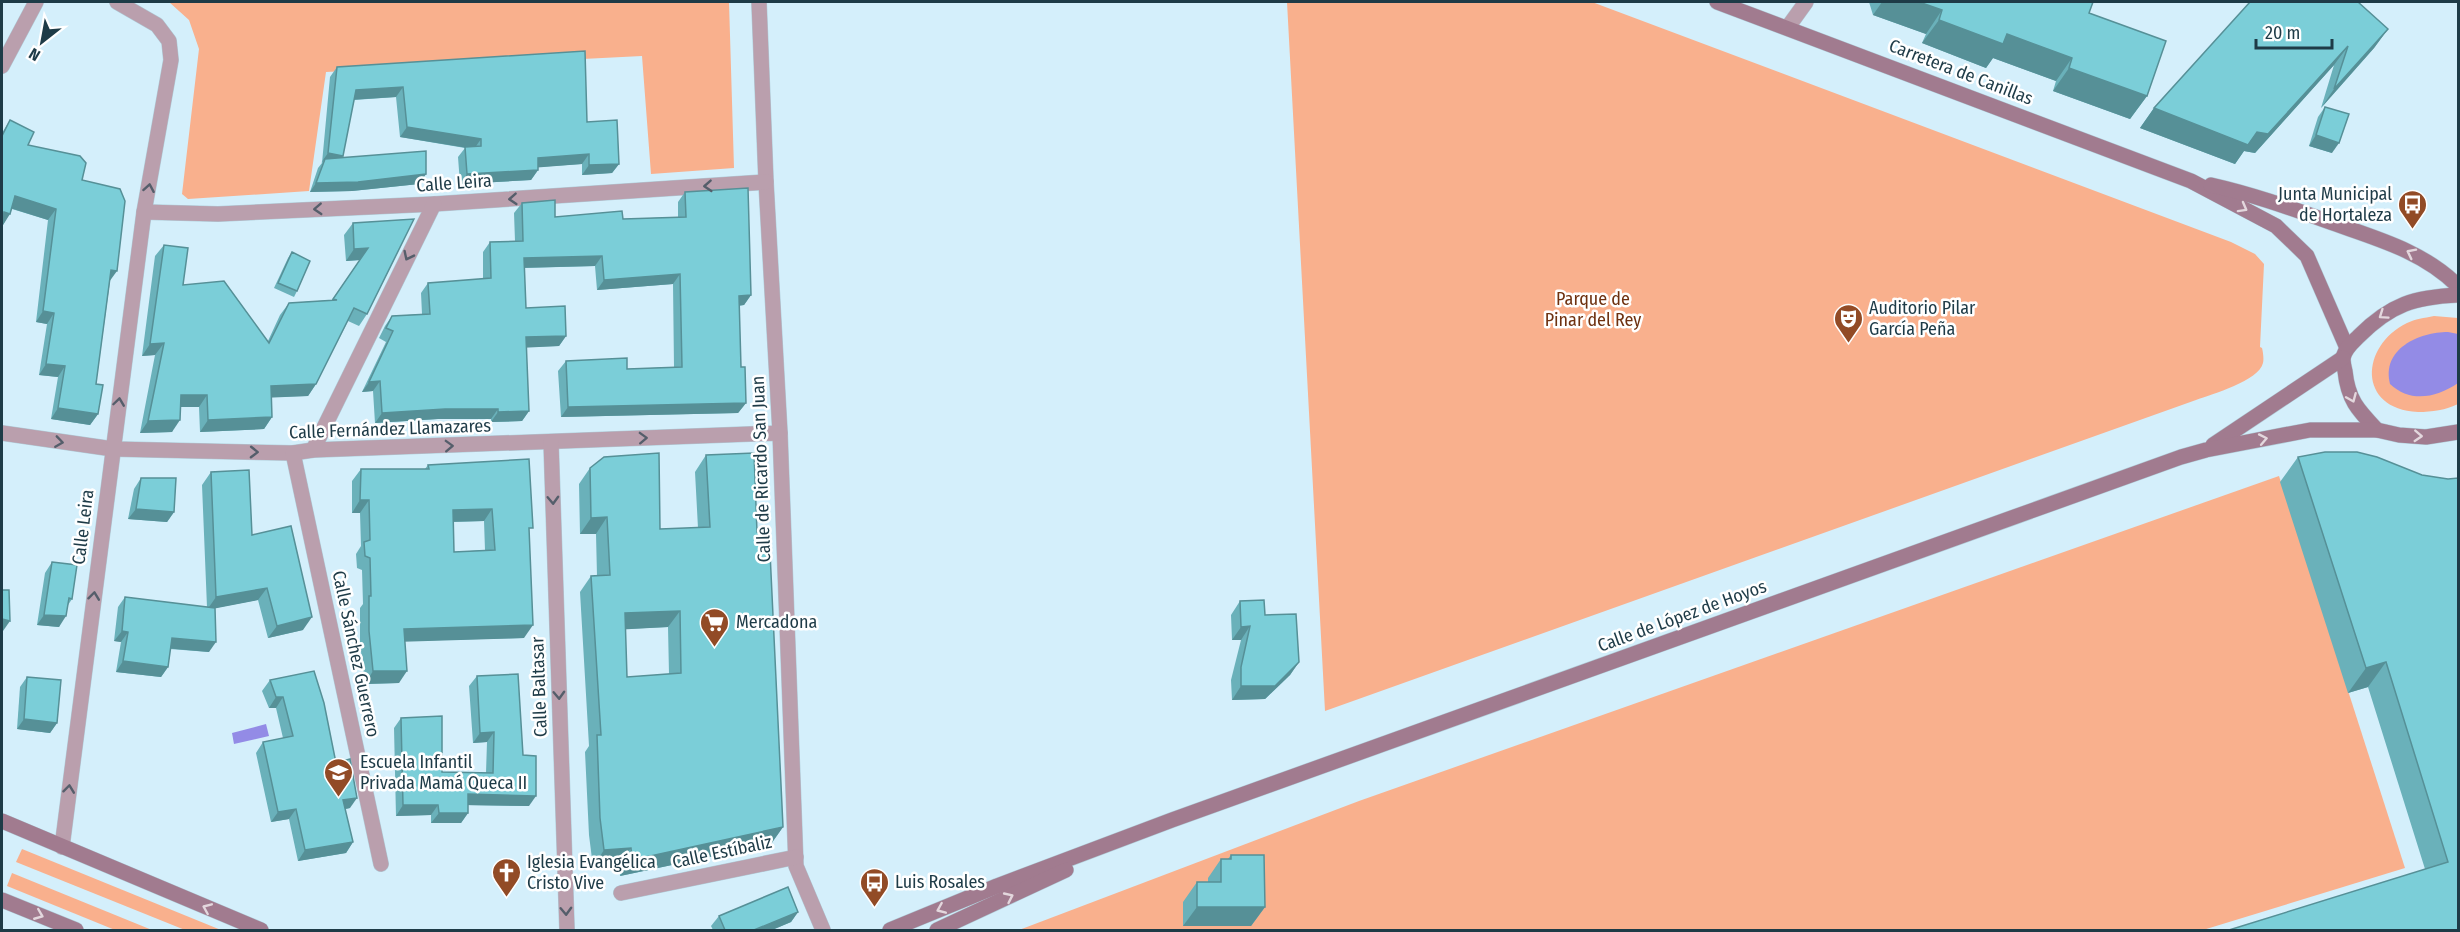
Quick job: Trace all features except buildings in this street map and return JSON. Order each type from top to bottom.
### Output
[{"type":"street","points":[[2,66],[36,2]]},
{"type":"street","name":"Calle Leira","points":[[62,847],[144,212],[171,60],[169,41],[157,25],[117,2]]},
{"type":"street","name":"Calle de Ricardo San Juan","points":[[759,2],[780,434],[796,866],[823,930]]},
{"type":"street","name":"Carretera de Canillas","points":[[1717,2],[2191,181],[2276,226],[2307,256],[2345,353],[2346,383],[2354,405],[2377,430]]},
{"type":"street","points":[[1788,27],[1806,2]]},
{"type":"street","name":"Carretera de Canillas","points":[[2191,181],[2247,193],[2406,249],[2441,269],[2458,286]]},
{"type":"street","name":"Calle Leira","points":[[144,212],[218,214],[434,204],[766,182]]},
{"type":"street","points":[[314,450],[434,204]]},
{"type":"street","name":"Calle de López de Hoyos","points":[[2206,450],[2345,353],[2370,325],[2405,302],[2432,296],[2458,295]]},
{"type":"street","name":"Calle de López de Hoyos","points":[[890,930],[997,886],[1172,820],[2206,450],[2310,430],[2377,430],[2399,435],[2426,437],[2458,432]]},
{"type":"street","name":"Calle Fernández Llamazares","points":[[2,433],[112,449],[293,453],[314,450],[780,434]]},
{"type":"street","name":"Calle Baltasar","points":[[551,442],[567,930]]},
{"type":"street","name":"Calle Sánchez Guerrero","points":[[293,453],[381,864]]},
{"type":"street","name":"Calle de López de Hoyos","points":[[937,930],[1172,820]]},
{"type":"street","points":[[2,821],[261,930]]},
{"type":"street","name":"Calle Estíbaliz","points":[[621,893],[796,857]]},
{"type":"street","points":[[2,900],[76,930]]},
{"type":"green space","points":[[169,2],[729,2],[734,168],[651,174],[642,56],[326,72],[309,191],[188,199],[182,194],[199,49],[189,20]]},
{"type":"green space","name":"Parque de Pinar del Rey","points":[[1287,2],[1592,2],[2231,242],[2255,254],[2264,264],[2260,347],[2263,351],[2263,363],[2260,370],[2253,376],[2223,390],[1325,711]]},
{"type":"green space","points":[[2434,316],[2458,318],[2458,404],[2428,412],[2398,408],[2384,400],[2375,389],[2372,375],[2374,360],[2380,346],[2391,333],[2407,323]]},
{"type":"green space","points":[[2279,476],[2405,868],[2203,930],[1019,930],[1359,801]]},
{"type":"green space","points":[[22,849],[221,930],[185,930],[16,862]]},
{"type":"green space","points":[[12,873],[152,930],[115,930],[7,886]]},
{"type":"shaded area","points":[[2448,332],[2458,334],[2458,383],[2441,392],[2423,396],[2406,394],[2390,384],[2391,361],[2397,352],[2405,345],[2425,335]]},
{"type":"shaded area","points":[[266,724],[269,736],[234,744],[232,733]]},
{"type":"place","name":"Junta Municipal de Hortaleza","points":[[2413,230]]},
{"type":"place","name":"Auditorio Pilar García Peña","points":[[1848,344]]},
{"type":"place","name":"Mercadona","points":[[715,648]]},
{"type":"place","name":"Escuela Infantil Privada Mamá Queca II","points":[[339,798]]},
{"type":"place","name":"Iglesia Evangélica Cristo Vive","points":[[506,898]]},
{"type":"place","name":"Luis Rosales","points":[[874,908]]}]
